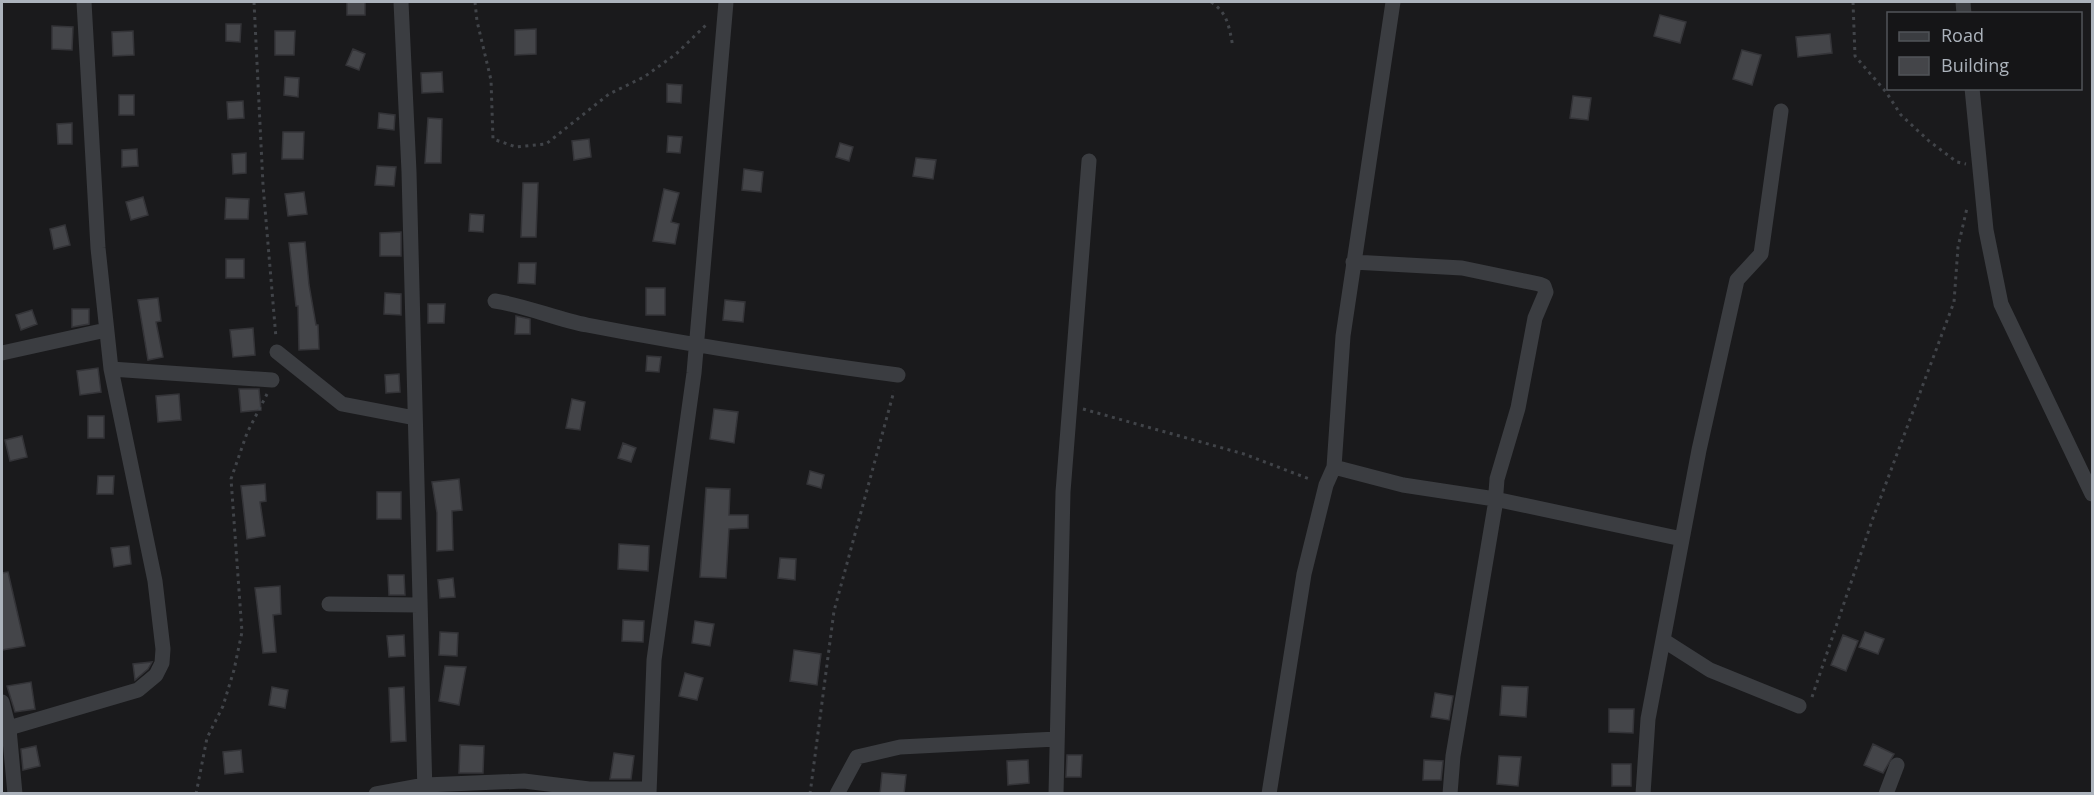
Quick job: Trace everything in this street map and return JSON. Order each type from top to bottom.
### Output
[{"type":"street","points":[[5,730],[138,690],[156,675],[162,663],[163,649],[155,581],[111,369],[106,330],[98,248],[84,2]]},
{"type":"street","points":[[401,2],[410,172],[425,789]]},
{"type":"street","points":[[1269,794],[1304,574],[1326,485],[1334,467],[1343,336],[1393,2]]},
{"type":"street","points":[[376,794],[524,781],[589,789],[649,791],[654,660],[697,345],[726,4]]},
{"type":"street","points":[[1972,90],[1986,230],[2001,304],[2092,494]]},
{"type":"street","points":[[1643,794],[1648,718],[1682,539],[1737,280],[1761,254],[1781,111]]},
{"type":"street","points":[[1056,794],[1063,492],[1089,161]]},
{"type":"street","points":[[1353,262],[1462,268],[1544,286],[1546,292],[1535,318],[1518,408],[1497,479],[1496,499],[1453,756],[1450,794]]},
{"type":"street","points":[[495,301],[521,305],[584,324],[697,345],[898,375]]},
{"type":"street","points":[[2,353],[106,330]]},
{"type":"street","points":[[277,352],[342,404],[415,418]]},
{"type":"street","points":[[111,369],[272,380]]},
{"type":"street","points":[[1334,467],[1403,485],[1496,499],[1682,539]]},
{"type":"street","points":[[329,604],[419,605]]},
{"type":"street","points":[[1663,640],[1710,669],[1799,706]]},
{"type":"street","points":[[2,702],[15,794]]},
{"type":"street","points":[[837,794],[857,758],[900,747],[1057,739]]},
{"type":"street","points":[[1887,794],[1897,765]]},
{"type":"path","points":[[254,2],[263,185],[277,352]]},
{"type":"path","points":[[476,2],[477,21],[491,80],[493,139],[516,147],[546,144],[563,133],[582,114],[609,94],[644,77],[676,54],[726,4]]},
{"type":"path","points":[[1211,2],[1222,9],[1228,19],[1233,46]]},
{"type":"path","points":[[1853,2],[1855,56],[1886,92],[1901,115],[1929,141],[1957,162],[1979,166]]},
{"type":"path","points":[[1799,706],[1810,702],[1815,692],[1873,518],[1954,302],[1958,247],[1967,207]]},
{"type":"path","points":[[810,794],[834,610],[898,375]]},
{"type":"path","points":[[196,794],[207,738],[223,706],[242,632],[231,479],[248,433],[264,403],[272,380]]},
{"type":"path","points":[[1070,405],[1244,454],[1326,485]]},
{"type":"building","points":[[347,2],[365,2],[365,15],[347,15]]},
{"type":"building","points":[[1660,15],[1686,22],[1680,43],[1654,36]]},
{"type":"building","points":[[226,24],[241,24],[240,42],[226,41]]},
{"type":"building","points":[[52,26],[73,27],[72,50],[52,49]]},
{"type":"building","points":[[536,29],[536,54],[515,55],[515,30]]},
{"type":"building","points":[[133,31],[134,55],[113,56],[112,32]]},
{"type":"building","points":[[275,31],[295,31],[294,55],[275,55]]},
{"type":"building","points":[[1830,34],[1832,53],[1798,57],[1796,37]]},
{"type":"building","points":[[353,49],[365,54],[359,70],[346,65]]},
{"type":"building","points":[[1742,50],[1761,55],[1752,85],[1733,79]]},
{"type":"building","points":[[442,72],[443,92],[422,93],[421,73]]},
{"type":"building","points":[[285,77],[299,78],[298,97],[284,95]]},
{"type":"building","points":[[667,84],[682,85],[681,103],[667,102]]},
{"type":"building","points":[[119,95],[134,95],[134,115],[119,115]]},
{"type":"building","points":[[1573,96],[1591,98],[1588,120],[1570,118]]},
{"type":"building","points":[[243,101],[244,118],[228,119],[227,102]]},
{"type":"building","points":[[379,113],[395,115],[394,130],[378,128]]},
{"type":"building","points":[[428,118],[442,119],[441,163],[425,163]]},
{"type":"building","points":[[72,123],[72,144],[58,144],[57,124]]},
{"type":"building","points":[[283,132],[304,132],[303,159],[282,159]]},
{"type":"building","points":[[668,136],[682,137],[680,153],[667,152]]},
{"type":"building","points":[[589,139],[591,157],[574,160],[572,141]]},
{"type":"building","points":[[840,143],[853,147],[849,161],[836,157]]},
{"type":"building","points":[[137,149],[138,166],[122,167],[122,150]]},
{"type":"building","points":[[246,153],[246,173],[233,174],[232,154]]},
{"type":"building","points":[[916,158],[936,160],[933,179],[913,176]]},
{"type":"building","points":[[377,166],[396,167],[394,186],[375,185]]},
{"type":"building","points":[[744,169],[763,172],[761,192],[742,190]]},
{"type":"building","points":[[523,183],[538,183],[536,237],[521,237]]},
{"type":"building","points":[[664,189],[679,193],[671,222],[679,224],[675,244],[653,241]]},
{"type":"building","points":[[304,192],[307,214],[288,216],[285,194]]},
{"type":"building","points":[[143,197],[148,215],[131,220],[126,202]]},
{"type":"building","points":[[226,198],[249,199],[248,219],[225,219]]},
{"type":"building","points":[[470,214],[484,215],[483,232],[469,231]]},
{"type":"building","points":[[65,225],[70,245],[54,249],[50,229]]},
{"type":"building","points":[[401,232],[401,256],[380,256],[380,233]]},
{"type":"building","points":[[305,242],[309,285],[316,325],[318,325],[319,349],[299,350],[298,306],[296,306],[289,243]]},
{"type":"building","points":[[226,259],[244,259],[244,278],[226,278]]},
{"type":"building","points":[[519,263],[536,263],[535,284],[518,283]]},
{"type":"building","points":[[646,288],[665,288],[665,315],[646,315]]},
{"type":"building","points":[[385,293],[401,294],[401,315],[384,314]]},
{"type":"building","points":[[158,298],[161,321],[156,322],[163,357],[148,360],[138,300]]},
{"type":"building","points":[[725,300],[745,302],[743,322],[723,320]]},
{"type":"building","points":[[428,304],[445,304],[444,323],[428,323]]},
{"type":"building","points":[[72,309],[89,309],[89,324],[72,327]]},
{"type":"building","points":[[32,310],[37,324],[21,330],[16,315]]},
{"type":"building","points":[[516,316],[530,319],[530,334],[515,334]]},
{"type":"building","points":[[253,328],[255,355],[233,357],[230,330]]},
{"type":"building","points":[[647,356],[661,357],[659,372],[646,371]]},
{"type":"building","points":[[98,368],[101,392],[80,395],[77,371]]},
{"type":"building","points":[[399,374],[400,392],[386,393],[385,375]]},
{"type":"building","points":[[239,389],[259,389],[261,410],[241,412]]},
{"type":"building","points":[[179,394],[181,420],[158,422],[156,396]]},
{"type":"building","points":[[572,399],[585,402],[580,430],[566,428]]},
{"type":"building","points":[[714,409],[738,412],[734,443],[710,439]]},
{"type":"building","points":[[88,416],[104,416],[104,438],[88,438]]},
{"type":"building","points":[[22,436],[27,457],[10,461],[5,440]]},
{"type":"building","points":[[623,443],[636,448],[631,462],[618,458]]},
{"type":"building","points":[[810,471],[824,475],[821,488],[807,484]]},
{"type":"building","points":[[98,476],[114,476],[113,494],[97,494]]},
{"type":"building","points":[[459,479],[462,510],[452,511],[453,550],[437,551],[437,513],[432,482]]},
{"type":"building","points":[[265,484],[266,501],[260,502],[265,536],[247,539],[241,486]]},
{"type":"building","points":[[706,488],[730,489],[729,515],[748,515],[748,528],[729,529],[726,578],[700,577]]},
{"type":"building","points":[[377,492],[401,492],[401,519],[377,519]]},
{"type":"building","points":[[619,544],[649,546],[648,571],[618,569]]},
{"type":"building","points":[[129,546],[131,564],[114,567],[111,548]]},
{"type":"building","points":[[780,558],[796,559],[795,580],[778,578]]},
{"type":"building","points":[[8,572],[25,646],[2,650],[2,573]]},
{"type":"building","points":[[388,575],[404,575],[405,595],[389,595]]},
{"type":"building","points":[[453,578],[455,597],[440,598],[438,580]]},
{"type":"building","points":[[280,586],[281,614],[273,615],[276,652],[263,653],[255,588]]},
{"type":"building","points":[[623,620],[644,621],[643,642],[622,641]]},
{"type":"building","points":[[695,621],[714,624],[710,646],[692,643]]},
{"type":"building","points":[[440,632],[458,633],[457,656],[439,655]]},
{"type":"building","points":[[1865,632],[1884,639],[1878,654],[1859,647]]},
{"type":"building","points":[[404,635],[405,656],[389,657],[387,636]]},
{"type":"building","points":[[1843,635],[1858,641],[1846,671],[1831,665]]},
{"type":"building","points":[[794,650],[821,654],[817,685],[790,681]]},
{"type":"building","points":[[152,662],[148,669],[135,680],[133,664]]},
{"type":"building","points":[[445,666],[466,667],[459,705],[439,701]]},
{"type":"building","points":[[685,673],[703,678],[697,700],[679,696]]},
{"type":"building","points":[[31,682],[35,709],[15,712],[7,686]]},
{"type":"building","points":[[1502,686],[1528,687],[1526,717],[1500,715]]},
{"type":"building","points":[[272,687],[288,690],[285,708],[269,705]]},
{"type":"building","points":[[404,687],[406,741],[391,742],[389,688]]},
{"type":"building","points":[[1435,693],[1453,696],[1449,720],[1431,717]]},
{"type":"building","points":[[1609,709],[1634,709],[1633,733],[1609,732]]},
{"type":"building","points":[[1873,744],[1894,754],[1883,773],[1864,765]]},
{"type":"building","points":[[460,745],[484,746],[483,773],[459,773]]},
{"type":"building","points":[[36,746],[40,766],[23,770],[21,749]]},
{"type":"building","points":[[241,750],[243,772],[225,774],[223,752]]},
{"type":"building","points":[[614,753],[634,756],[631,779],[610,779]]},
{"type":"building","points":[[1067,755],[1082,755],[1081,777],[1066,777]]},
{"type":"building","points":[[1499,756],[1521,757],[1518,786],[1497,784]]},
{"type":"building","points":[[1028,760],[1029,783],[1008,785],[1007,761]]},
{"type":"building","points":[[1424,760],[1443,761],[1441,780],[1423,780]]},
{"type":"building","points":[[1612,764],[1631,764],[1631,786],[1612,786]]},
{"type":"building","points":[[882,773],[906,775],[904,794],[880,794]]}]
